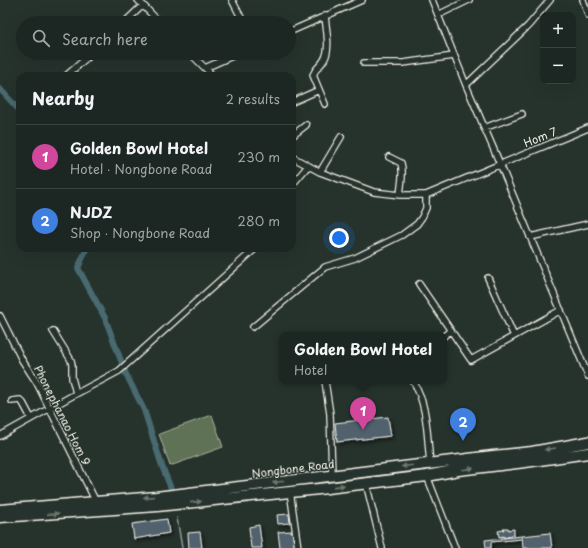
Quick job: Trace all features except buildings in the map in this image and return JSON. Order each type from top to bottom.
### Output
[{"type":"highway","name":"Nongbone Road","points":[[0,510],[156,497],[532,452],[588,442]]},
{"type":"highway","name":"Nongbone Road","points":[[0,517],[157,506],[319,489],[427,476],[458,470],[588,453]]},
{"type":"highway","points":[[317,477],[319,489]]},
{"type":"street","points":[[138,0],[153,16]]},
{"type":"street","points":[[232,0],[240,16]]},
{"type":"street","points":[[296,29],[362,0]]},
{"type":"street","points":[[432,0],[588,376]]},
{"type":"street","points":[[438,15],[469,0]]},
{"type":"street","points":[[466,85],[528,26],[550,0]]},
{"type":"street","points":[[583,0],[588,15]]},
{"type":"street","points":[[131,16],[143,5]]},
{"type":"street","points":[[325,16],[328,53],[324,61],[316,68],[313,75],[325,104]]},
{"type":"street","points":[[364,63],[403,63],[454,56]]},
{"type":"street","points":[[71,72],[84,60]]},
{"type":"street","points":[[197,60],[209,72]]},
{"type":"street","points":[[205,68],[223,60]]},
{"type":"street","points":[[296,100],[319,90]]},
{"type":"street","points":[[484,128],[522,114]]},
{"type":"street","points":[[296,133],[306,125]]},
{"type":"street","name":"Hom 7","points":[[426,195],[588,128]]},
{"type":"street","points":[[320,172],[341,138]]},
{"type":"street","points":[[388,157],[401,163],[402,166],[403,172],[400,195]]},
{"type":"street","points":[[253,327],[325,267],[355,258],[402,235],[417,224],[426,208],[426,195],[400,195],[374,192],[320,172],[296,159]]},
{"type":"street","points":[[296,180],[308,166]]},
{"type":"street","points":[[530,237],[588,224]]},
{"type":"street","points":[[0,436],[119,371],[252,252]]},
{"type":"street","points":[[488,278],[514,336]]},
{"type":"street","points":[[418,284],[471,360],[560,310]]},
{"type":"street","name":"Phonephanao Hom 9","points":[[0,316],[22,360],[37,383],[50,408],[96,502]]},
{"type":"street","points":[[447,333],[451,330]]},
{"type":"street","points":[[52,331],[71,360],[72,378],[76,394]]},
{"type":"street","points":[[325,384],[330,414],[332,475]]},
{"type":"street","points":[[415,384],[424,406],[430,463]]},
{"type":"street","points":[[12,401],[20,400],[31,418]]},
{"type":"street","points":[[427,476],[455,548]]},
{"type":"street","points":[[366,483],[382,548]]},
{"type":"street","points":[[290,491],[298,548]]},
{"type":"green space","points":[[212,415],[223,447],[170,466],[159,434]]},
{"type":"waterway","points":[[0,89],[16,107]]},
{"type":"waterway","points":[[85,252],[78,268],[105,318],[126,374],[144,410],[162,466],[172,491]]},
{"type":"waterway","points":[[177,518],[182,548]]},
{"type":"place","name":"Golden Bowl Hotel","points":[[363,430]]},
{"type":"place","name":"NJDZ","points":[[463,441]]}]
